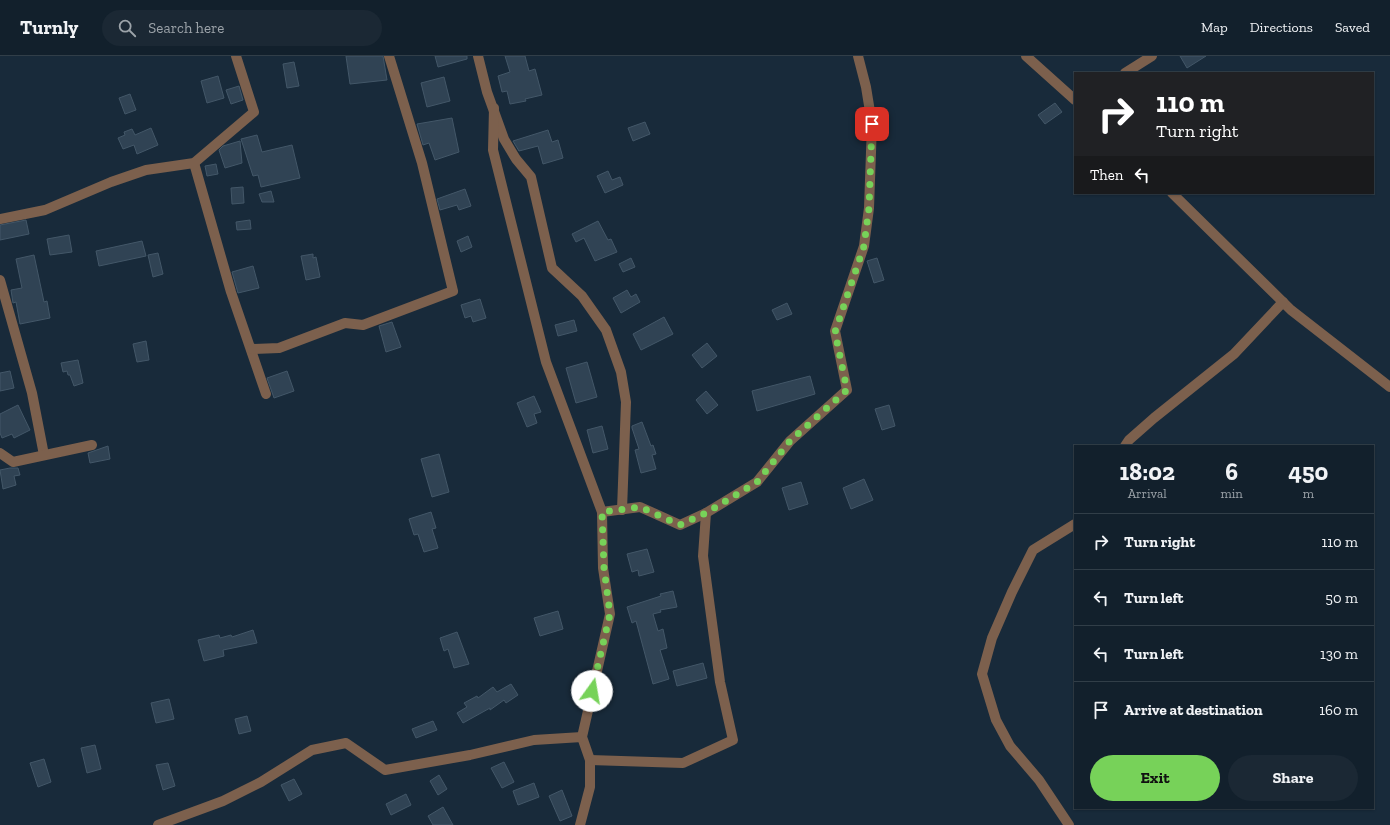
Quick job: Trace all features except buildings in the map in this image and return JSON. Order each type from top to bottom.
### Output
[{"type":"street","points":[[0,218],[45,210],[111,182],[146,170],[194,163],[254,112],[236,56]]},
{"type":"street","points":[[252,349],[279,348],[345,323],[364,325],[453,291],[422,162],[389,56]]},
{"type":"street","points":[[478,56],[487,92],[504,139],[516,159],[531,177],[552,268],[582,296],[606,330],[621,372],[626,402],[622,510]]},
{"type":"street","points":[[602,512],[640,507],[680,525],[706,513],[757,482],[790,441],[847,390],[835,332],[864,246],[869,208],[872,124],[866,87],[858,56]]},
{"type":"street","points":[[1026,56],[1074,99]]},
{"type":"street","points":[[1127,72],[1152,56]]},
{"type":"street","points":[[494,108],[493,150],[546,362],[602,512],[604,568],[610,614],[582,736],[590,760],[590,787],[580,825]]},
{"type":"street","points":[[194,163],[231,292],[252,349],[266,394]]},
{"type":"street","points":[[1173,194],[1283,302],[1390,387]]},
{"type":"street","points":[[0,280],[32,393],[44,455]]},
{"type":"street","points":[[1126,445],[1128,440],[1154,418],[1234,354],[1283,302]]},
{"type":"street","points":[[0,453],[14,462],[92,445]]},
{"type":"street","points":[[590,760],[683,763],[734,740],[720,682],[703,556],[706,513]]},
{"type":"street","points":[[1069,825],[1039,780],[1010,746],[996,720],[982,674],[992,638],[1012,592],[1033,550],[1074,525]]},
{"type":"street","points":[[158,825],[223,801],[261,782],[312,750],[346,743],[385,770],[470,755],[534,740],[582,736]]},
{"type":"route","points":[[592,691],[610,614],[604,568],[602,512],[640,507],[680,525],[706,513],[757,482],[790,441],[847,390],[835,332],[864,246],[869,208],[872,124]]}]
